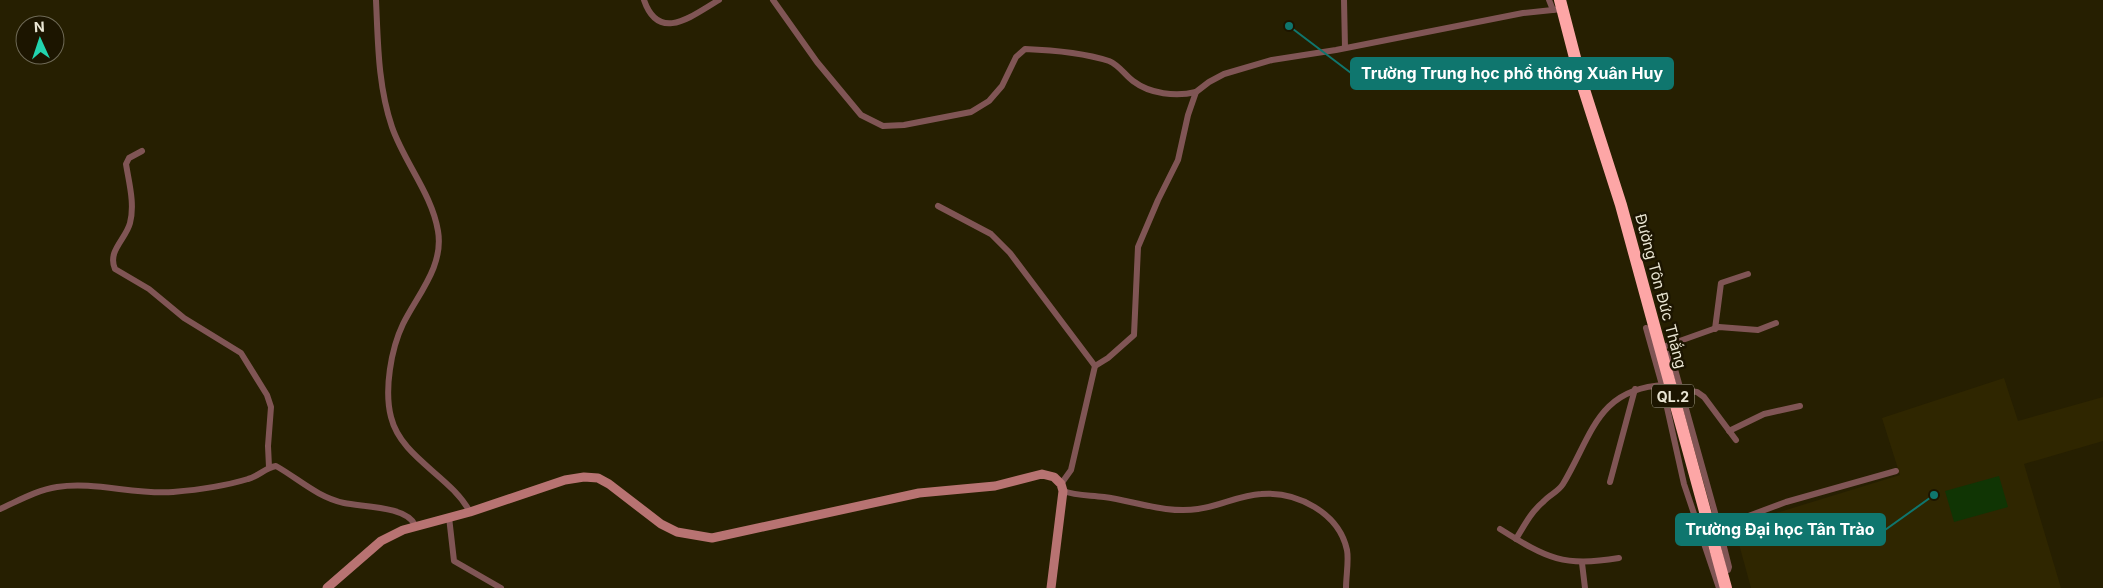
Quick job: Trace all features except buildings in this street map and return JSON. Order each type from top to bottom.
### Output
[{"type":"highway","name":"Đường Tôn Đức Thắng","points":[[1558,6],[1614,182],[1671,386],[1718,573],[1726,588]]},
{"type":"street","points":[[376,0],[382,86],[386,108],[393,129],[435,218],[439,245],[437,261],[402,326],[396,346],[389,393],[391,417],[400,439],[460,496],[470,512]]},
{"type":"street","points":[[644,0],[648,11],[657,21],[670,24],[683,22],[719,0]]},
{"type":"street","points":[[773,0],[817,62],[861,115],[883,126],[904,125],[971,112],[989,100],[1002,86],[1016,57],[1025,49],[1094,57],[1112,62],[1135,82],[1163,93],[1180,96],[1196,92],[1214,78],[1272,60],[1345,48],[1558,6]]},
{"type":"street","points":[[1344,0],[1345,48]]},
{"type":"street","points":[[1549,0],[1558,6]]},
{"type":"street","points":[[1051,588],[1062,488],[1071,470],[1095,366],[1108,358],[1134,335],[1138,247],[1178,160],[1188,115],[1196,92]]},
{"type":"street","points":[[142,151],[128,158],[126,164],[132,214],[127,232],[114,252],[114,265],[116,269],[158,296],[184,318],[241,353],[267,395],[271,407],[268,446],[269,467]]},
{"type":"street","points":[[938,206],[991,234],[1010,253],[1095,366]]},
{"type":"street","points":[[1715,329],[1721,283],[1748,274]]},
{"type":"street","points":[[1660,350],[1715,329],[1758,330],[1776,323]]},
{"type":"street","points":[[1646,328],[1671,386],[1699,461],[1719,527],[1729,567],[1718,573]]},
{"type":"street","points":[[1671,386],[1684,484],[1718,573],[1718,588]]},
{"type":"street","points":[[1516,539],[1530,516],[1563,484],[1597,417],[1608,406],[1635,389],[1671,386],[1697,392],[1704,397],[1736,440]]},
{"type":"street","points":[[1610,482],[1635,389]]},
{"type":"street","points":[[1729,430],[1764,414],[1800,406]]},
{"type":"street","points":[[0,509],[44,490],[58,487],[77,486],[172,492],[245,480],[261,474],[269,467],[278,468],[326,498],[343,503],[396,511],[406,515],[415,525]]},
{"type":"street","points":[[1719,527],[1786,502],[1896,471]]},
{"type":"street","points":[[327,588],[381,541],[415,525],[470,512],[566,480],[584,477],[598,478],[609,484],[661,524],[677,532],[712,538],[919,493],[987,487],[1042,474],[1054,477],[1062,488],[1149,506],[1198,509],[1263,494],[1283,495],[1309,503],[1324,514],[1341,536],[1347,551],[1346,588]]},
{"type":"street","points":[[449,517],[454,561],[501,588]]},
{"type":"street","points":[[1500,529],[1556,559],[1582,563],[1619,558]]},
{"type":"street","points":[[1582,563],[1585,588]]},
{"type":"shaded area","points":[[2004,378],[2018,421],[2103,397],[2103,441],[2024,464],[2061,588],[1751,588],[1734,526],[1900,475],[1882,418]]},
{"type":"green space","points":[[1999,476],[2008,507],[1954,522],[1945,491]]},
{"type":"place","name":"Trường Trung học phổ thông Xuân Huy","points":[[1289,26]]},
{"type":"place","name":"Trường Đại học Tân Trào","points":[[1934,495]]}]
